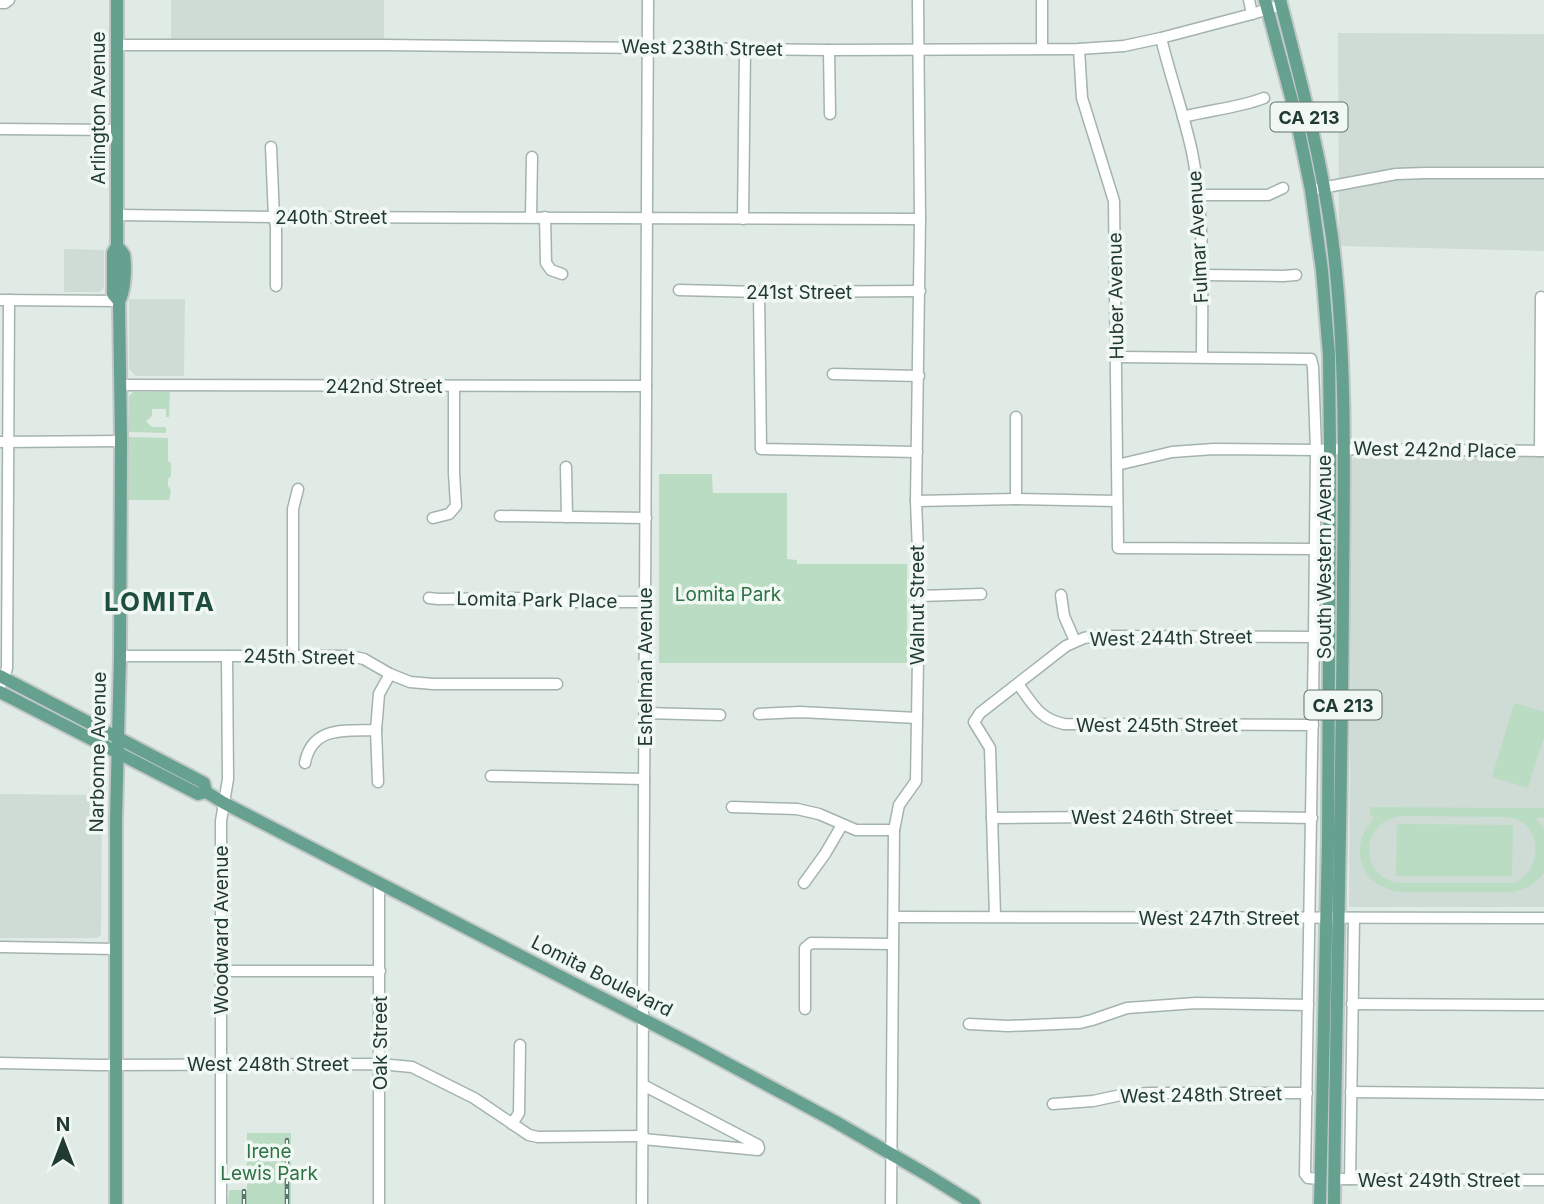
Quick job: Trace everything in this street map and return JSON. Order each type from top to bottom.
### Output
[{"type":"main road","name":"Arlington Avenue","points":[[117,0],[117,215]]},
{"type":"main road","name":"South Western Avenue","points":[[1280,3],[1309,115],[1330,373],[1327,1179],[1334,1204]]},
{"type":"main road","name":"South Western Avenue","points":[[1266,5],[1332,239],[1342,341],[1344,449],[1340,918],[1327,1179],[1320,1204]]},
{"type":"main road","name":"Narbonne Avenue","points":[[116,1204],[121,441],[119,301],[113,294],[117,215]]},
{"type":"main road","name":"Lomita Boulevard","points":[[1,680],[204,783],[206,792]]},
{"type":"main road","name":"Lomita Boulevard","points":[[0,692],[198,794],[206,792],[800,1102],[975,1204]]},
{"type":"street","points":[[0,3],[9,0]]},
{"type":"street","name":"Eshelman Avenue","points":[[642,1204],[648,0]]},
{"type":"street","name":"Walnut Street","points":[[891,1204],[894,830],[899,805],[916,781],[920,596],[916,501],[920,217],[918,0]]},
{"type":"street","points":[[1042,0],[1042,48]]},
{"type":"street","points":[[1248,0],[1252,14]]},
{"type":"street","name":"West 238th Street","points":[[117,45],[384,44],[829,50],[1079,49],[1124,46],[1161,38],[1252,14],[1266,5],[1280,3]]},
{"type":"street","name":"Fulmar Avenue","points":[[1161,38],[1192,153],[1198,195],[1202,357]]},
{"type":"street","points":[[743,219],[744,49]]},
{"type":"street","name":"Huber Avenue","points":[[1079,49],[1082,98],[1114,201],[1118,548],[1314,549]]},
{"type":"street","points":[[829,50],[830,114]]},
{"type":"street","points":[[1183,117],[1264,98]]},
{"type":"street","points":[[0,129],[117,130]]},
{"type":"street","points":[[271,147],[276,226],[276,286]]},
{"type":"street","points":[[531,217],[532,157]]},
{"type":"street","points":[[1317,188],[1396,174],[1544,173]]},
{"type":"street","points":[[1198,195],[1268,195],[1283,188]]},
{"type":"street","name":"240th Street","points":[[117,215],[743,219],[920,217]]},
{"type":"street","points":[[545,217],[546,263],[551,270],[562,274]]},
{"type":"street","points":[[1202,275],[1296,275]]},
{"type":"street","name":"241st Street","points":[[679,290],[919,292]]},
{"type":"street","points":[[759,292],[761,449],[917,452]]},
{"type":"street","points":[[1541,297],[1542,451]]},
{"type":"street","points":[[1,680],[7,668],[5,300],[119,301]]},
{"type":"street","points":[[1117,357],[1202,357]]},
{"type":"street","name":"South Western Avenue","points":[[1202,357],[1311,359],[1313,367],[1314,637],[1305,1174],[1308,1178],[1327,1179]]},
{"type":"street","points":[[833,374],[919,376]]},
{"type":"street","name":"242nd Street","points":[[121,385],[646,386]]},
{"type":"street","points":[[433,518],[449,514],[456,506],[454,386]]},
{"type":"street","points":[[1016,417],[1016,499]]},
{"type":"street","points":[[4,442],[121,441]]},
{"type":"street","name":"West 242nd Place","points":[[1117,465],[1172,453],[1214,449],[1542,451]]},
{"type":"street","points":[[566,467],[567,517]]},
{"type":"street","points":[[293,656],[293,509],[298,489]]},
{"type":"street","points":[[916,501],[1117,501]]},
{"type":"street","points":[[500,516],[646,518]]},
{"type":"street","points":[[920,596],[981,594]]},
{"type":"street","points":[[1061,595],[1064,616],[1075,641]]},
{"type":"street","name":"Lomita Park Place","points":[[429,598],[528,598],[565,602],[645,601]]},
{"type":"street","name":"West 244th Street","points":[[992,818],[990,748],[974,722],[980,713],[1066,646],[1095,636],[1314,637]]},
{"type":"street","name":"245th Street","points":[[120,656],[350,656],[364,659],[410,682],[557,684]]},
{"type":"street","name":"Woodward Avenue","points":[[221,1204],[222,821],[228,779],[227,656]]},
{"type":"street","points":[[378,782],[376,730],[379,694],[390,674]]},
{"type":"street","name":"West 245th Street","points":[[1017,684],[1039,713],[1064,724],[1313,725]]},
{"type":"street","points":[[759,714],[800,712],[917,718]]},
{"type":"street","points":[[645,713],[720,715]]},
{"type":"street","points":[[305,763],[307,752],[319,738],[338,731],[376,730]]},
{"type":"street","points":[[491,776],[644,779]]},
{"type":"street","points":[[732,807],[797,809],[819,814],[856,830],[894,830]]},
{"type":"street","points":[[992,818],[995,916]]},
{"type":"street","name":"West 246th Street","points":[[992,818],[1312,818]]},
{"type":"street","points":[[804,883],[842,825]]},
{"type":"street","name":"Oak Street","points":[[379,883],[379,1204]]},
{"type":"street","name":"West 247th Street","points":[[894,916],[1544,918]]},
{"type":"street","points":[[1350,1179],[1354,918]]},
{"type":"street","points":[[805,1009],[805,948],[811,943],[894,944]]},
{"type":"street","points":[[0,947],[116,948]]},
{"type":"street","points":[[221,971],[380,971]]},
{"type":"street","points":[[969,1024],[1008,1026],[1080,1023],[1127,1008],[1196,1003],[1308,1004]]},
{"type":"street","points":[[1352,1004],[1544,1005]]},
{"type":"street","points":[[512,1124],[519,1113],[520,1045]]},
{"type":"street","name":"West 248th Street","points":[[0,1063],[380,1064],[412,1067],[474,1098],[528,1135],[538,1138],[643,1138],[758,1150],[758,1145],[643,1085]]},
{"type":"street","points":[[1351,1092],[1544,1094]]},
{"type":"street","name":"West 248th Street","points":[[1053,1104],[1093,1101],[1121,1094],[1307,1093]]},
{"type":"street","name":"West 249th Street","points":[[1327,1179],[1544,1180]]},
{"type":"shaded area","points":[[171,0],[384,0],[384,45],[171,42]]},
{"type":"shaded area","points":[[1338,33],[1544,34],[1544,251],[1339,246]]},
{"type":"shaded area","points":[[64,249],[104,250],[104,287],[100,292],[64,292]]},
{"type":"shaded area","points":[[129,299],[185,299],[184,376],[136,376],[129,369]]},
{"type":"shaded area","points":[[1359,456],[1544,457],[1544,907],[1349,907],[1352,461]]},
{"type":"shaded area","points":[[0,794],[102,795],[101,935],[98,938],[0,938]]},
{"type":"green space","points":[[133,392],[170,392],[169,417],[166,417],[166,409],[152,409],[152,416],[146,421],[152,427],[166,427],[166,433],[129,432],[129,396]]},
{"type":"green space","points":[[129,437],[168,438],[168,461],[171,463],[171,476],[168,479],[171,490],[169,500],[128,500]]},
{"type":"green space","name":"Lomita Park","points":[[659,474],[712,474],[713,493],[787,493],[787,559],[797,560],[797,564],[907,564],[907,663],[659,663]]},
{"type":"green space","points":[[1514,703],[1544,712],[1544,737],[1528,788],[1492,777]]},
{"type":"green space","points":[[1370,807],[1544,808],[1544,817],[1535,818],[1544,829],[1544,872],[1528,887],[1514,892],[1402,892],[1388,889],[1376,883],[1362,864],[1361,841],[1366,828],[1375,817],[1370,816]],"holes":[[[1402,816],[1507,817],[1519,820],[1528,827],[1536,847],[1530,869],[1513,883],[1402,883],[1377,872],[1371,862],[1371,838],[1377,828],[1388,820]]]},
{"type":"green space","points":[[1397,824],[1513,825],[1512,876],[1396,876]]},
{"type":"green space","name":"Irene Lewis Park","points":[[247,1133],[291,1133],[291,1204],[228,1204],[229,1190],[247,1190]]},
{"type":"railway","points":[[287,1140],[287,1204]]},
{"type":"railway","points":[[244,1191],[244,1204]]},
{"type":"district","name":"LOMITA","points":[[160,601]]}]
